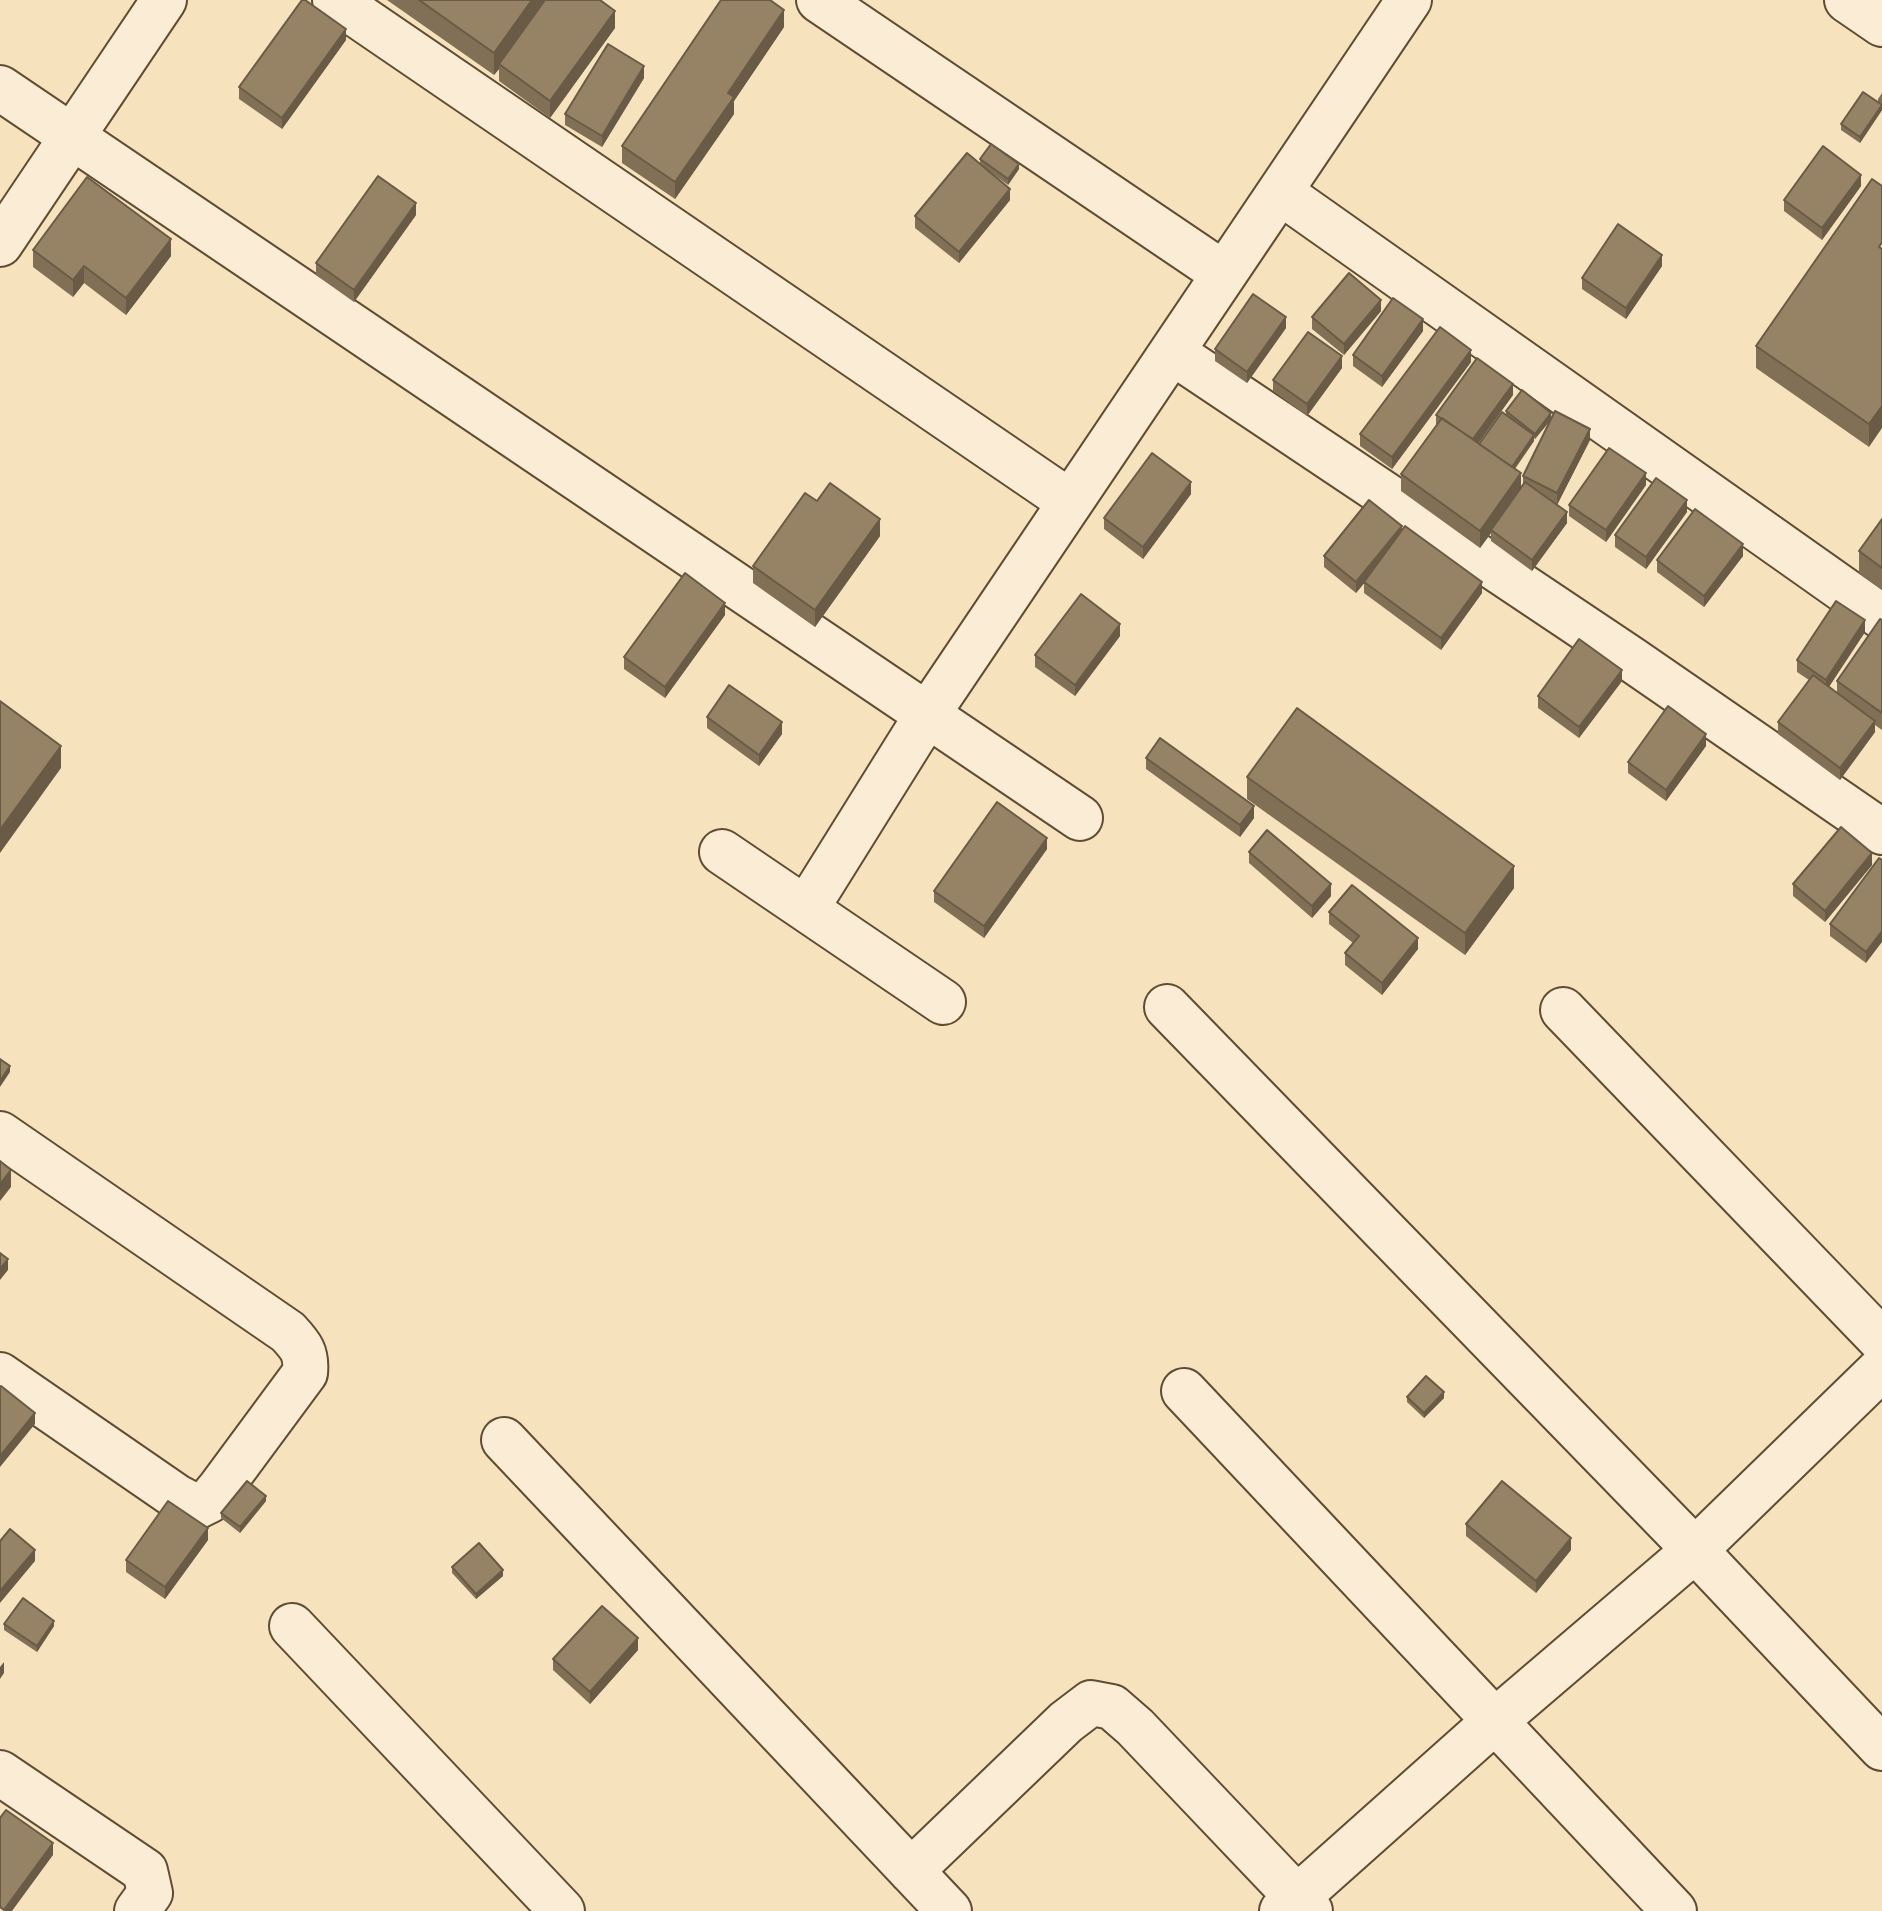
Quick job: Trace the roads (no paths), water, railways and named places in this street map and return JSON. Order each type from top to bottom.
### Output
[{"type":"street","points":[[0,244],[164,0]]},
{"type":"street","points":[[335,0],[1070,502]]},
{"type":"street","points":[[819,0],[1224,274]]},
{"type":"street","points":[[806,909],[927,715],[1409,0]]},
{"type":"street","points":[[1847,0],[1882,24]]},
{"type":"street","points":[[0,88],[1080,818]]},
{"type":"street","points":[[1280,192],[1882,617]]},
{"type":"street","points":[[1172,352],[1631,659],[1882,832]]},
{"type":"street","points":[[722,852],[943,1002]]},
{"type":"street","points":[[1167,1007],[1695,1550],[1882,1748]]},
{"type":"street","points":[[1563,1010],[1882,1341]]},
{"type":"street","points":[[0,1134],[288,1332],[307,1358],[305,1373],[220,1488],[210,1500],[196,1507],[0,1375]]},
{"type":"street","points":[[911,1871],[1066,1722],[1091,1703],[1112,1707],[1135,1727],[1296,1906],[1495,1721],[1695,1550],[1882,1368]]},
{"type":"street","points":[[1184,1391],[1674,1911]]},
{"type":"street","points":[[504,1440],[949,1911]]},
{"type":"street","points":[[292,1626],[562,1911]]},
{"type":"street","points":[[0,1773],[145,1871],[150,1893],[137,1911]]}]
